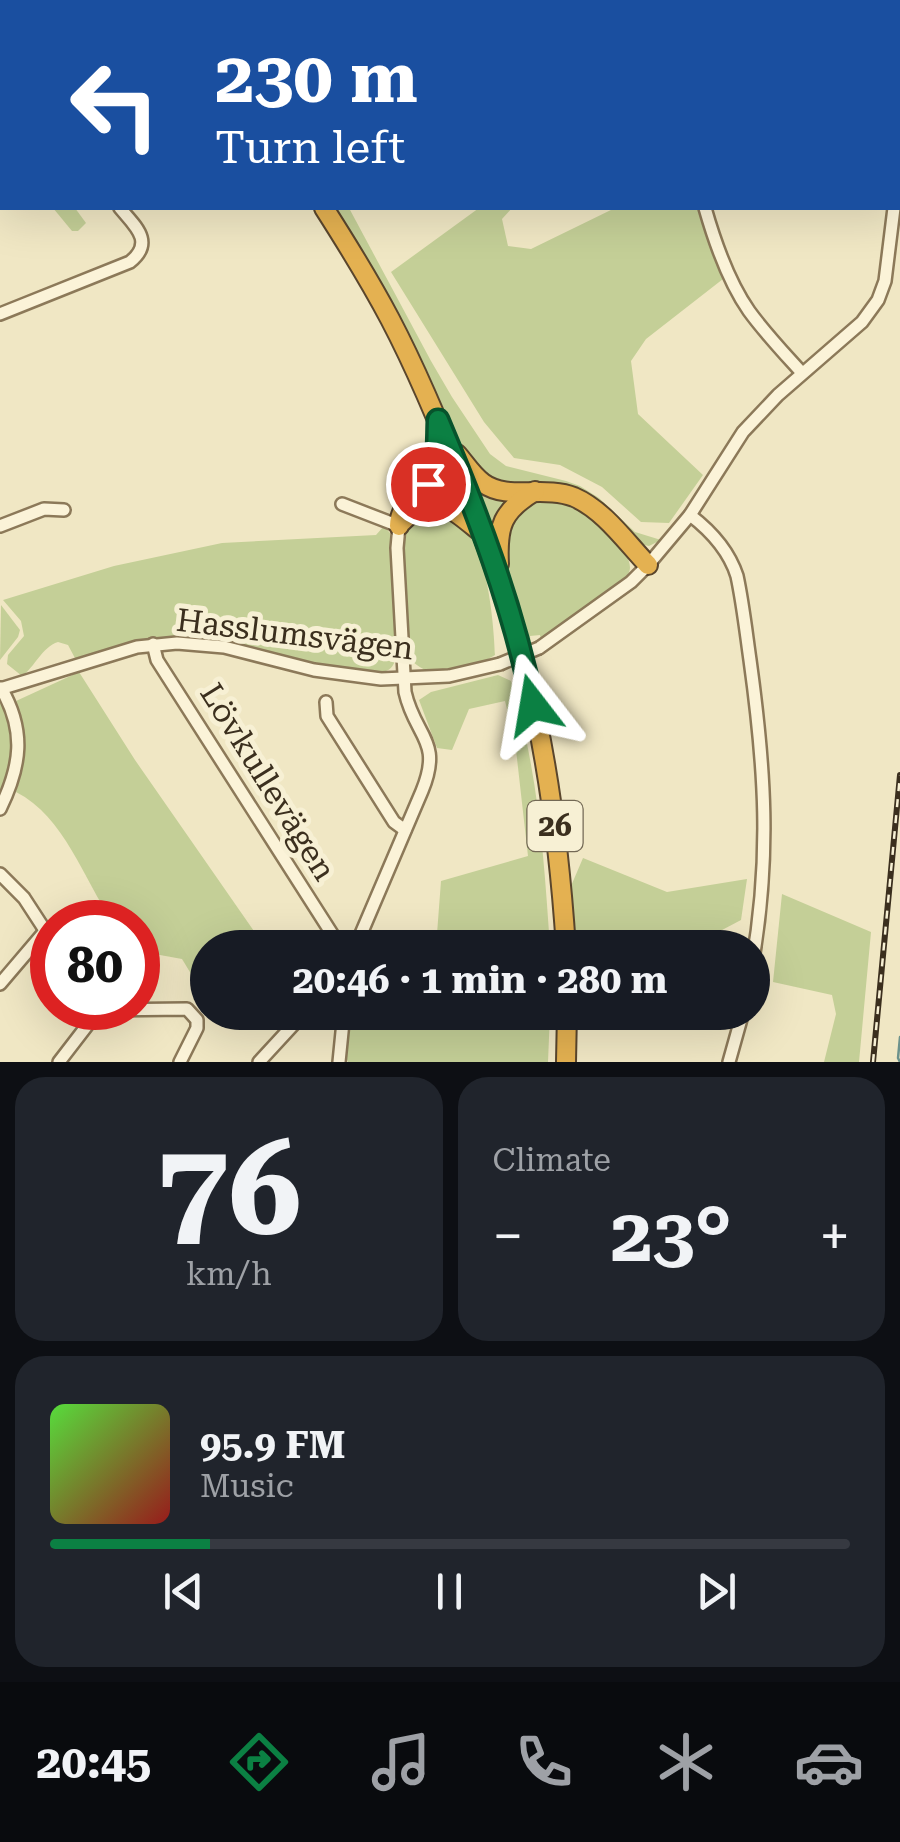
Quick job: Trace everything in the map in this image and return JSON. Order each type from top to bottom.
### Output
[{"type":"highway","name":"26","points":[[325,210],[391,320],[438,420],[500,583],[527,674],[549,781],[562,872],[565,930]]},
{"type":"highway","points":[[399,526],[404,507],[428,484],[435,469],[438,420]]},
{"type":"highway","points":[[448,445],[485,484],[506,492],[536,490],[564,494],[587,505],[648,565]]},
{"type":"highway","points":[[500,583],[498,545],[504,518],[518,501],[536,490]]},
{"type":"highway","points":[[399,526],[422,507],[440,505],[460,514],[482,534]]},
{"type":"highway","points":[[566,1062],[567,1030]]},
{"type":"street","points":[[0,314],[138,256],[143,243],[141,234],[122,210]]},
{"type":"street","points":[[706,210],[720,255],[748,310],[802,373]]},
{"type":"street","name":"Hasslumsvägen","points":[[1,689],[98,658],[177,642],[224,647],[314,670],[404,680],[449,676],[500,664],[539,648],[634,584],[690,514],[743,432],[802,373],[862,322],[878,300],[885,281],[894,210]]},
{"type":"street","points":[[342,504],[399,526],[404,680],[409,709],[431,758],[430,773],[363,930]]},
{"type":"street","points":[[0,526],[44,508],[64,510]]},
{"type":"street","points":[[690,514],[719,542],[734,566],[739,585],[764,782],[764,881],[757,930]]},
{"type":"street","name":"Lövkullevägen","points":[[153,644],[157,660],[330,930]]},
{"type":"street","points":[[0,809],[15,772],[19,735],[15,716],[1,689]]},
{"type":"street","points":[[326,702],[327,716],[394,822],[405,830]]},
{"type":"street","points":[[0,874],[30,907]]},
{"type":"street","points":[[0,984],[30,954]]},
{"type":"street","points":[[160,1010],[187,1010],[197,1020],[197,1028],[180,1062]]},
{"type":"street","points":[[59,1062],[83,1030]]},
{"type":"street","points":[[259,1062],[288,1030]]},
{"type":"street","points":[[338,1062],[342,1030]]},
{"type":"street","points":[[728,1062],[738,1030]]},
{"type":"green space","points":[[55,210],[76,210],[86,223],[72,231]]},
{"type":"green space","points":[[336,210],[350,210],[431,361],[490,454],[506,466],[580,486],[635,532],[661,540],[649,546],[640,544],[574,488],[553,483],[495,484],[466,459],[423,362]]},
{"type":"green space","points":[[476,210],[510,210],[502,219],[508,246],[531,249],[611,210],[698,210],[723,279],[646,339],[631,361],[638,414],[703,475],[669,523],[641,522],[602,487],[560,465],[514,458],[484,422],[391,272]]},
{"type":"green space","points":[[442,454],[465,508],[408,505]]},
{"type":"green space","points":[[469,476],[518,495],[494,544]]},
{"type":"green space","points":[[553,497],[601,524],[624,550],[630,567],[622,582],[601,600],[541,640],[540,635],[530,636],[529,646],[502,556],[505,528],[528,500]]},
{"type":"green space","points":[[434,509],[462,525],[478,549],[488,586],[495,655],[472,666],[444,672],[428,671],[413,662],[404,592],[403,552],[408,526]]},
{"type":"green space","points":[[384,526],[392,540],[397,652],[386,671],[327,668],[190,639],[141,643],[76,660],[68,645],[58,642],[47,648],[22,676],[7,664],[8,655],[24,636],[21,621],[3,600],[114,566],[222,543],[376,535]]},
{"type":"green space","points":[[1,605],[20,630],[0,660]]},
{"type":"green space","points":[[79,672],[253,930],[190,930],[190,972],[182,959],[160,955],[160,900],[99,900],[72,850],[48,817],[16,792],[25,746],[16,701]]},
{"type":"green space","points":[[498,675],[511,681],[534,780],[549,930],[437,930],[441,881],[528,856],[515,741],[505,701],[469,709],[452,750],[437,748],[419,700],[431,692]]},
{"type":"green space","points":[[0,704],[7,706],[13,742],[0,800]]},
{"type":"green space","points":[[583,858],[667,892],[747,879],[741,920],[722,930],[573,930],[571,886]]},
{"type":"green space","points":[[782,894],[871,932],[859,1062],[824,1062],[836,1014],[832,995],[773,982]]},
{"type":"green space","points":[[349,1030],[549,1030],[548,1062],[348,1062],[344,1053]]},
{"type":"waterway","points":[[900,1037],[900,1062]]},
{"type":"railway","points":[[873,1062],[900,775]]},
{"type":"route","points":[[428,484],[438,454],[438,420],[500,583],[533,705]]}]
